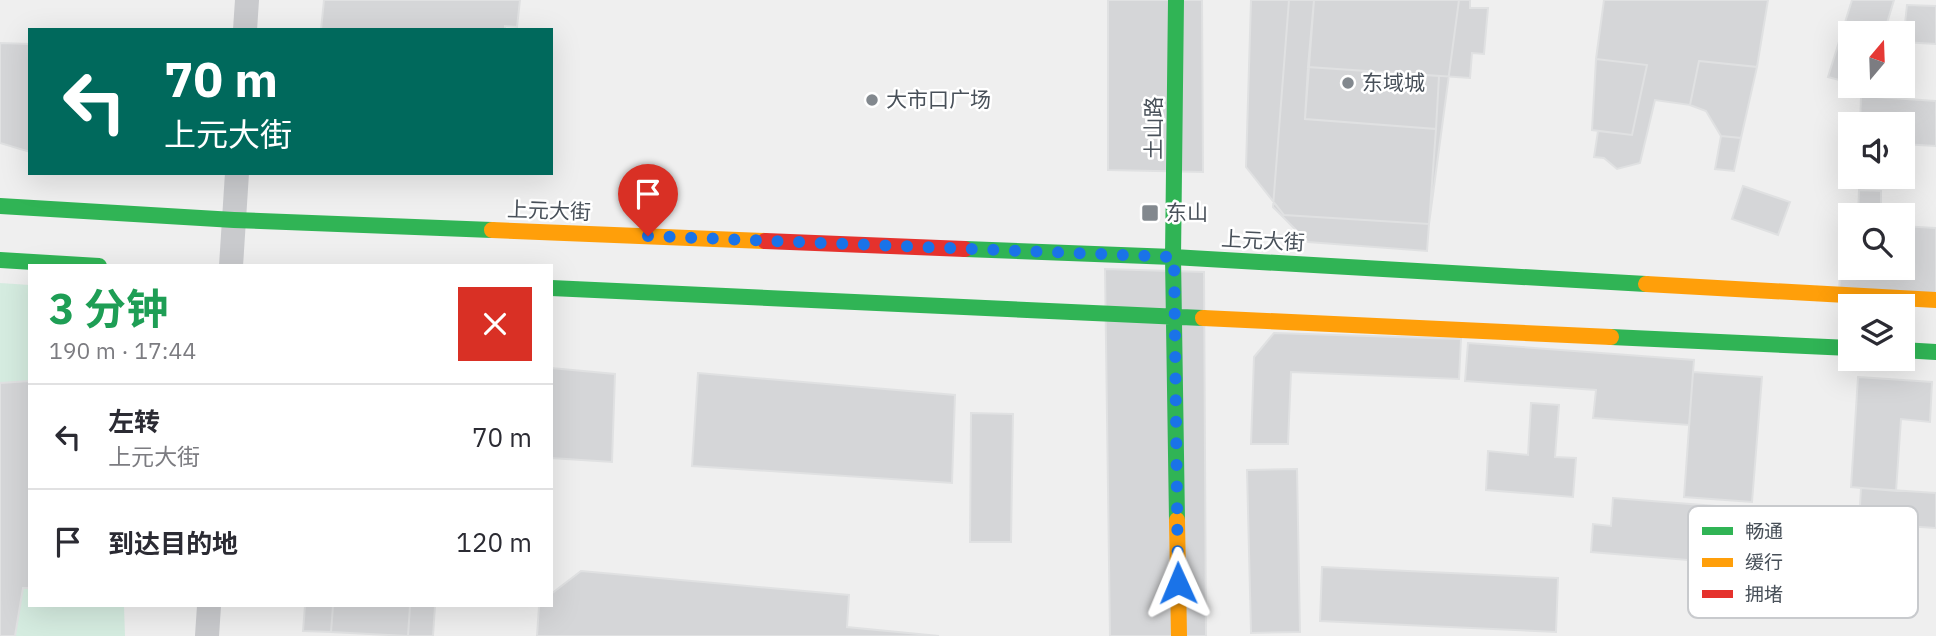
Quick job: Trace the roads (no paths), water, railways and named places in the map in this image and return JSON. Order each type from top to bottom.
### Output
[{"type":"main road","name":"土山路","points":[[1176,0],[1174,257],[1179,636]]},
{"type":"main road","name":"上元大街","points":[[0,206],[234,220],[1174,257],[1936,300]]},
{"type":"main road","points":[[0,260],[66,264]]},
{"type":"main road","points":[[553,288],[1838,347]]},
{"type":"main road","points":[[1915,351],[1936,352]]},
{"type":"street","points":[[245,28],[247,0]]},
{"type":"street","points":[[231,264],[237,175]]},
{"type":"street","points":[[207,636],[209,607]]},
{"type":"place","name":"东域城","points":[[1348,83]]},
{"type":"place","name":"大市口广场","points":[[872,100]]},
{"type":"place","name":"东山","points":[[1150,213]]}]
